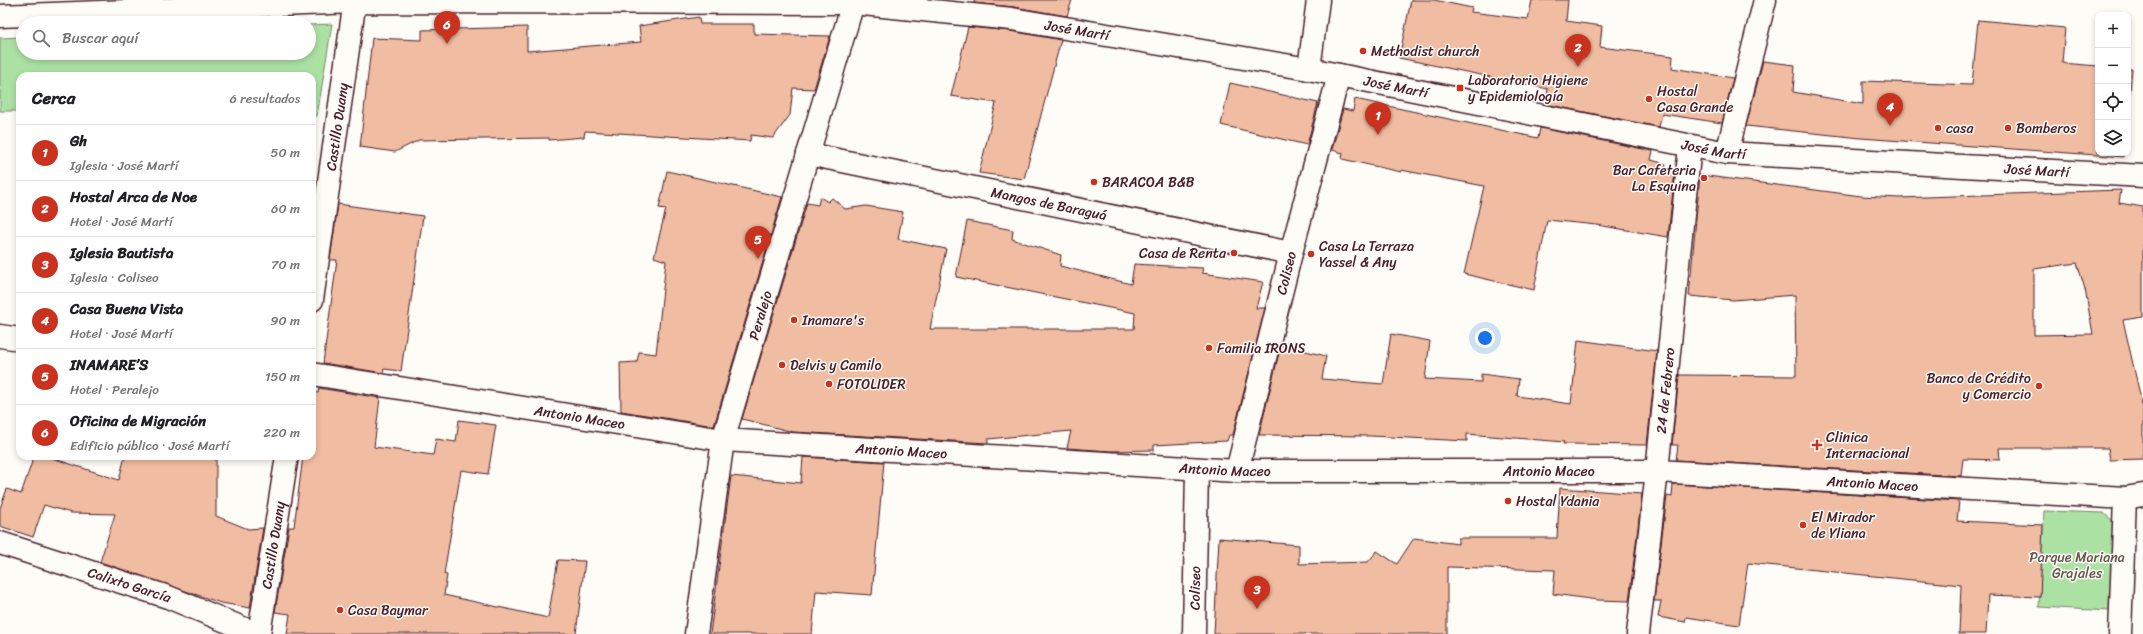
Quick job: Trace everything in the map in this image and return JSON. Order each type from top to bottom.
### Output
[{"type":"main road","points":[[1309,69],[1318,0]]},
{"type":"main road","points":[[1727,153],[1765,0]]},
{"type":"main road","name":"José Martí","points":[[0,16],[355,1],[853,3],[1012,19],[1309,69],[1727,153],[2143,176]]},
{"type":"main road","name":"Castillo Duany","points":[[316,272],[355,1]]},
{"type":"main road","name":"Peralejo","points":[[696,634],[723,440],[853,3]]},
{"type":"main road","name":"Coliseo","points":[[1237,471],[1291,253],[1339,75]]},
{"type":"main road","name":"24 de Febrero","points":[[1638,634],[1657,471],[1690,146]]},
{"type":"main road","name":"Mangos de Baraguá","points":[[808,154],[1291,253]]},
{"type":"main road","points":[[0,336],[16,338]]},
{"type":"main road","name":"Antonio Maceo","points":[[316,375],[723,440],[1237,471],[1657,471],[2134,496]]},
{"type":"main road","name":"Castillo Duany","points":[[258,634],[286,460]]},
{"type":"main road","name":"Coliseo","points":[[1194,634],[1197,469]]},
{"type":"main road","points":[[2120,634],[2134,496]]},
{"type":"main road","name":"Calixto García","points":[[0,543],[168,598],[258,634]]},
{"type":"green space","points":[[332,24],[317,116],[316,72],[16,72],[16,111],[0,111],[0,38],[16,37],[16,60],[316,60],[316,25]]},
{"type":"green space","name":"Parque Mariana Grajales","points":[[2044,511],[2104,513],[2115,523],[2110,611],[2039,607]]},
{"type":"building","points":[[974,0],[1072,0],[1067,16],[1014,7],[974,3]]},
{"type":"building","points":[[1411,0],[1434,0],[1472,8],[1471,12],[1528,19],[1532,0],[1568,0],[1566,21],[1602,26],[1600,47],[1673,56],[1672,68],[1733,78],[1722,123],[1662,114],[1659,127],[1545,104],[1548,89],[1399,58]]},
{"type":"building","points":[[699,17],[700,24],[754,24],[754,34],[830,36],[814,89],[793,88],[790,115],[773,138],[751,135],[750,141],[585,131],[584,137],[549,140],[549,138],[419,140],[395,152],[360,147],[372,38],[422,40],[422,30],[527,27],[527,51],[641,42],[639,26]]},
{"type":"building","points":[[1978,20],[2065,28],[2062,63],[2095,66],[2095,155],[1861,138],[1746,126],[1763,61],[1795,65],[1793,92],[1863,104],[1863,81],[1972,85]]},
{"type":"building","points":[[968,27],[1010,31],[1061,40],[1024,179],[979,173],[996,103],[951,96]]},
{"type":"building","points":[[1230,83],[1318,103],[1307,145],[1221,125]]},
{"type":"building","points":[[1355,99],[1538,138],[1540,128],[1653,151],[1651,160],[1666,164],[1665,170],[1675,171],[1668,237],[1597,225],[1547,220],[1534,290],[1464,274],[1484,186],[1401,170],[1401,172],[1342,159],[1343,153],[1332,150],[1343,109],[1353,111]]},
{"type":"building","points":[[667,171],[782,197],[714,426],[621,411],[620,363],[637,362],[639,352],[656,354],[666,261],[654,257],[666,209],[659,208]]},
{"type":"building","points":[[1700,175],[1861,196],[1899,198],[2121,190],[2119,203],[2143,207],[2143,317],[2123,320],[2143,408],[2143,459],[2110,460],[2108,448],[1999,448],[2000,460],[1963,459],[1961,476],[1676,460],[1678,445],[1672,445],[1679,375],[1796,376],[1795,295],[1733,300],[1689,296]],"holes":[[[2077,263],[2085,289],[2093,334],[2034,335],[2034,269]]]},
{"type":"building","points":[[820,197],[828,202],[832,198],[845,209],[866,206],[903,212],[898,239],[946,249],[930,329],[1134,329],[1135,313],[956,277],[967,221],[1013,230],[1012,239],[1061,255],[1060,266],[1131,284],[1134,264],[1203,268],[1202,273],[1263,282],[1256,308],[1265,308],[1233,435],[1229,435],[1227,441],[1154,445],[1154,450],[1110,451],[1067,448],[1071,431],[988,439],[988,443],[793,432],[742,419],[807,203],[818,205]]},
{"type":"building","points":[[338,204],[423,216],[401,371],[384,369],[383,373],[323,363],[337,260],[330,260]]},
{"type":"building","points":[[1391,334],[1430,341],[1425,379],[1481,382],[1481,374],[1519,379],[1517,396],[1571,404],[1578,340],[1657,351],[1647,445],[1563,444],[1564,442],[1467,434],[1467,441],[1371,436],[1259,435],[1281,345],[1326,356],[1322,379],[1383,384]]},
{"type":"building","points":[[319,388],[380,398],[374,447],[433,455],[436,439],[456,442],[459,420],[496,425],[488,474],[461,470],[444,574],[447,575],[444,595],[548,618],[558,560],[585,561],[576,634],[287,634],[290,614],[275,612],[289,527],[294,527],[302,460],[316,460],[316,393],[318,393]]},
{"type":"building","points":[[803,457],[884,462],[872,595],[816,591],[812,634],[710,634],[731,476],[801,483]]},
{"type":"building","points":[[33,460],[58,460],[119,480],[124,460],[216,460],[216,516],[248,529],[263,528],[250,608],[221,603],[100,562],[115,514],[71,513],[44,505],[33,537],[0,526],[0,508],[7,489],[21,494]]},
{"type":"building","points":[[1673,484],[1959,501],[1957,521],[2043,525],[2040,597],[1988,595],[1986,634],[1959,634],[1961,585],[1748,563],[1739,625],[1686,617],[1685,622],[1658,617],[1661,601],[1654,601],[1667,496],[1672,497]]},
{"type":"building","points":[[1560,488],[1642,494],[1629,601],[1598,600],[1553,594],[1555,570],[1447,567],[1447,634],[1214,634],[1219,538],[1299,545],[1299,564],[1368,562],[1377,551],[1397,564],[1414,538],[1458,544],[1458,538],[1557,538]]},
{"type":"place","name":"Oficina de Migración","points":[[447,44]]},
{"type":"place","name":"Methodist church","points":[[1363,51]]},
{"type":"place","name":"Hostal Arca de Noe","points":[[1578,67]]},
{"type":"place","name":"Laboratorio Higiene y Epidemiología","points":[[1460,88]]},
{"type":"place","name":"Hostal Casa Grande","points":[[1649,99]]},
{"type":"place","name":"Casa Buena Vista","points":[[1890,126]]},
{"type":"place","name":"casa","points":[[1938,128]]},
{"type":"place","name":"Bomberos","points":[[2008,128]]},
{"type":"place","name":"Gh","points":[[1378,135]]},
{"type":"place","name":"Bar Cafeteria La Esquina","points":[[1704,178]]},
{"type":"place","name":"BARACOA B&B","points":[[1094,182]]},
{"type":"place","name":"Casa de Renta","points":[[1234,253]]},
{"type":"place","name":"Casa La Terraza Yassel & Any","points":[[1311,254]]},
{"type":"place","name":"INAMARE’S","points":[[758,259]]},
{"type":"place","name":"Inamare's","points":[[794,320]]},
{"type":"place","name":"Familia IRONS","points":[[1209,348]]},
{"type":"place","name":"Delvis y Camilo","points":[[782,365]]},
{"type":"place","name":"FOTOLIDER","points":[[829,384]]},
{"type":"place","name":"Banco de Crédito y Comercio","points":[[2039,386]]},
{"type":"place","name":"Clinica Internacional","points":[[1817,445]]},
{"type":"place","name":"Hostal Ydania","points":[[1508,501]]},
{"type":"place","name":"El Mirador de Yliana","points":[[1803,525]]},
{"type":"place","name":"Iglesia Bautista","points":[[1257,609]]},
{"type":"place","name":"Casa Baymar","points":[[340,610]]}]
